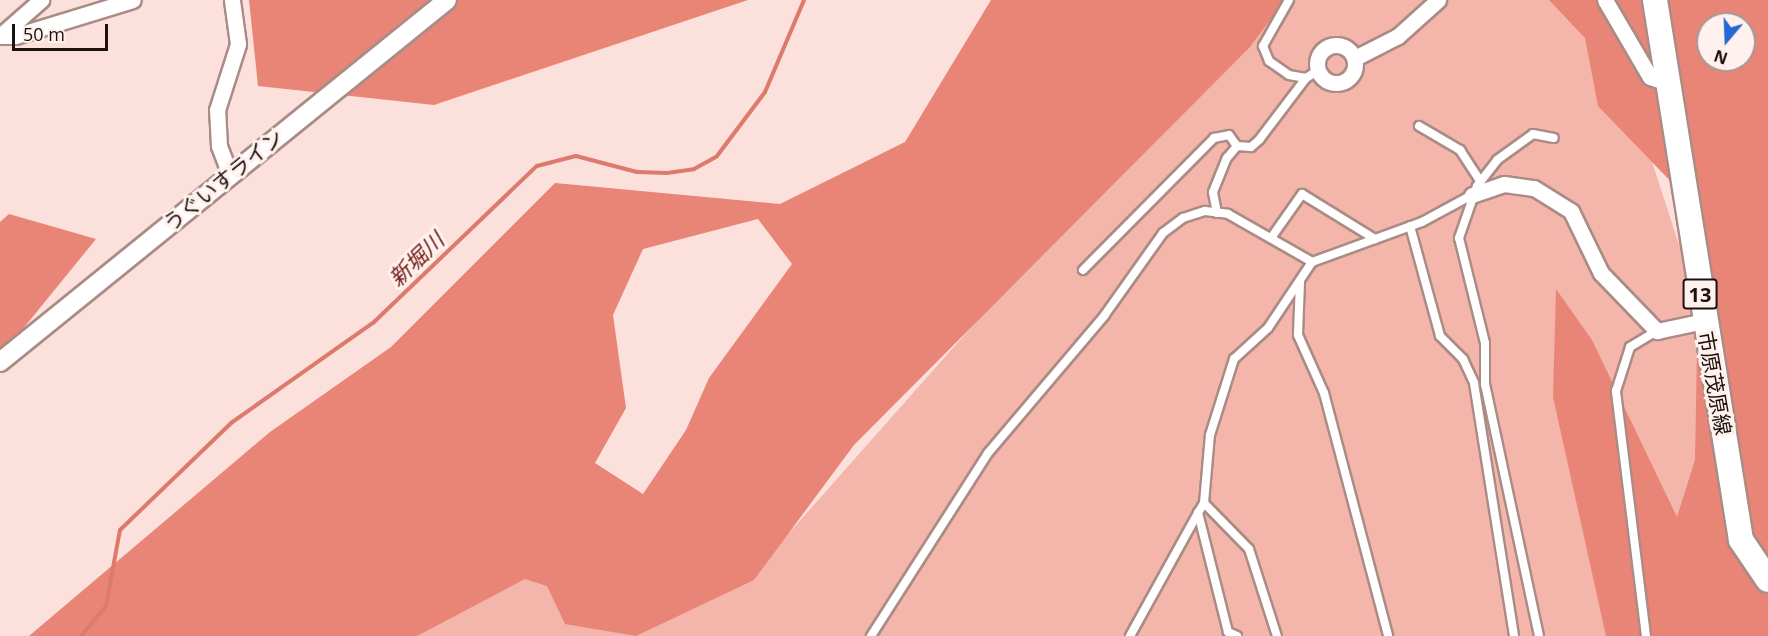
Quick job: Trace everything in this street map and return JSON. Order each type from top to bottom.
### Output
[{"type":"main road","name":"市原茂原線","points":[[1655,0],[1672,84],[1704,321],[1741,540],[1768,580]]},
{"type":"street","points":[[1,34],[41,0]]},
{"type":"street","points":[[1,34],[15,36],[133,0]]},
{"type":"street","points":[[229,172],[219,146],[217,110],[238,44],[232,0]]},
{"type":"street","name":"うぐいすライン","points":[[0,362],[229,172],[447,0]]},
{"type":"street","points":[[1355,58],[1398,36],[1438,0]]},
{"type":"street","points":[[1605,0],[1650,77],[1672,84]]},
{"type":"street","points":[[1329,46],[1344,47],[1355,58],[1354,73],[1343,83],[1327,82],[1312,75],[1318,56],[1329,46]]},
{"type":"street","points":[[1472,195],[1504,184],[1534,188],[1571,211],[1601,273],[1658,331],[1704,321]]},
{"type":"lane","points":[[1083,270],[1214,138],[1229,135],[1237,146],[1251,147],[1312,75],[1269,61],[1263,46],[1289,0]]},
{"type":"lane","points":[[1419,126],[1460,150],[1480,181]]},
{"type":"lane","points":[[1539,636],[1485,385],[1485,342],[1462,263],[1459,238],[1472,195],[1480,181],[1519,140],[1533,134],[1554,138]]},
{"type":"lane","points":[[1217,213],[1216,179],[1237,146]]},
{"type":"lane","points":[[1271,238],[1302,194],[1375,239]]},
{"type":"lane","points":[[1130,636],[1204,503],[1210,435],[1234,359],[1268,328],[1312,262],[1410,226],[1472,195]]},
{"type":"lane","points":[[870,636],[988,453],[1104,316],[1163,233],[1183,218],[1217,213],[1246,221],[1312,262]]},
{"type":"lane","points":[[1410,226],[1440,336],[1463,359],[1474,383],[1514,636]]},
{"type":"lane","points":[[1300,280],[1298,335],[1324,393],[1388,636]]},
{"type":"lane","points":[[1646,636],[1616,391],[1630,347],[1658,331]]},
{"type":"lane","points":[[1204,503],[1249,549],[1277,636]]},
{"type":"lane","points":[[1198,513],[1228,632],[1237,636]]},
{"type":"shaded area","points":[[249,0],[748,0],[434,105],[258,86]]},
{"type":"shaded area","points":[[991,0],[1285,0],[1250,47],[854,445],[754,580],[636,636],[565,624],[547,586],[525,579],[417,636],[29,636],[270,432],[391,347],[555,183],[780,204],[905,142]],"holes":[[[758,219],[792,264],[709,378],[686,430],[643,494],[595,463],[626,408],[613,315],[643,249]]]},
{"type":"shaded area","points":[[1250,0],[1561,0],[1635,110],[1704,321],[1695,636],[336,636],[509,554],[789,533],[983,314],[1111,186]]},
{"type":"shaded area","points":[[1549,0],[1768,0],[1768,636],[1606,636],[1553,397],[1556,289],[1592,340],[1677,517],[1695,460],[1699,245],[1679,190],[1598,106],[1585,38]]},
{"type":"shaded area","points":[[9,214],[96,239],[0,357],[0,222]]},
{"type":"waterway","name":"新堀川","points":[[81,636],[106,606],[120,530],[231,423],[373,323],[537,166],[576,156],[637,172],[667,173],[694,169],[717,156],[765,92],[804,0]]}]
